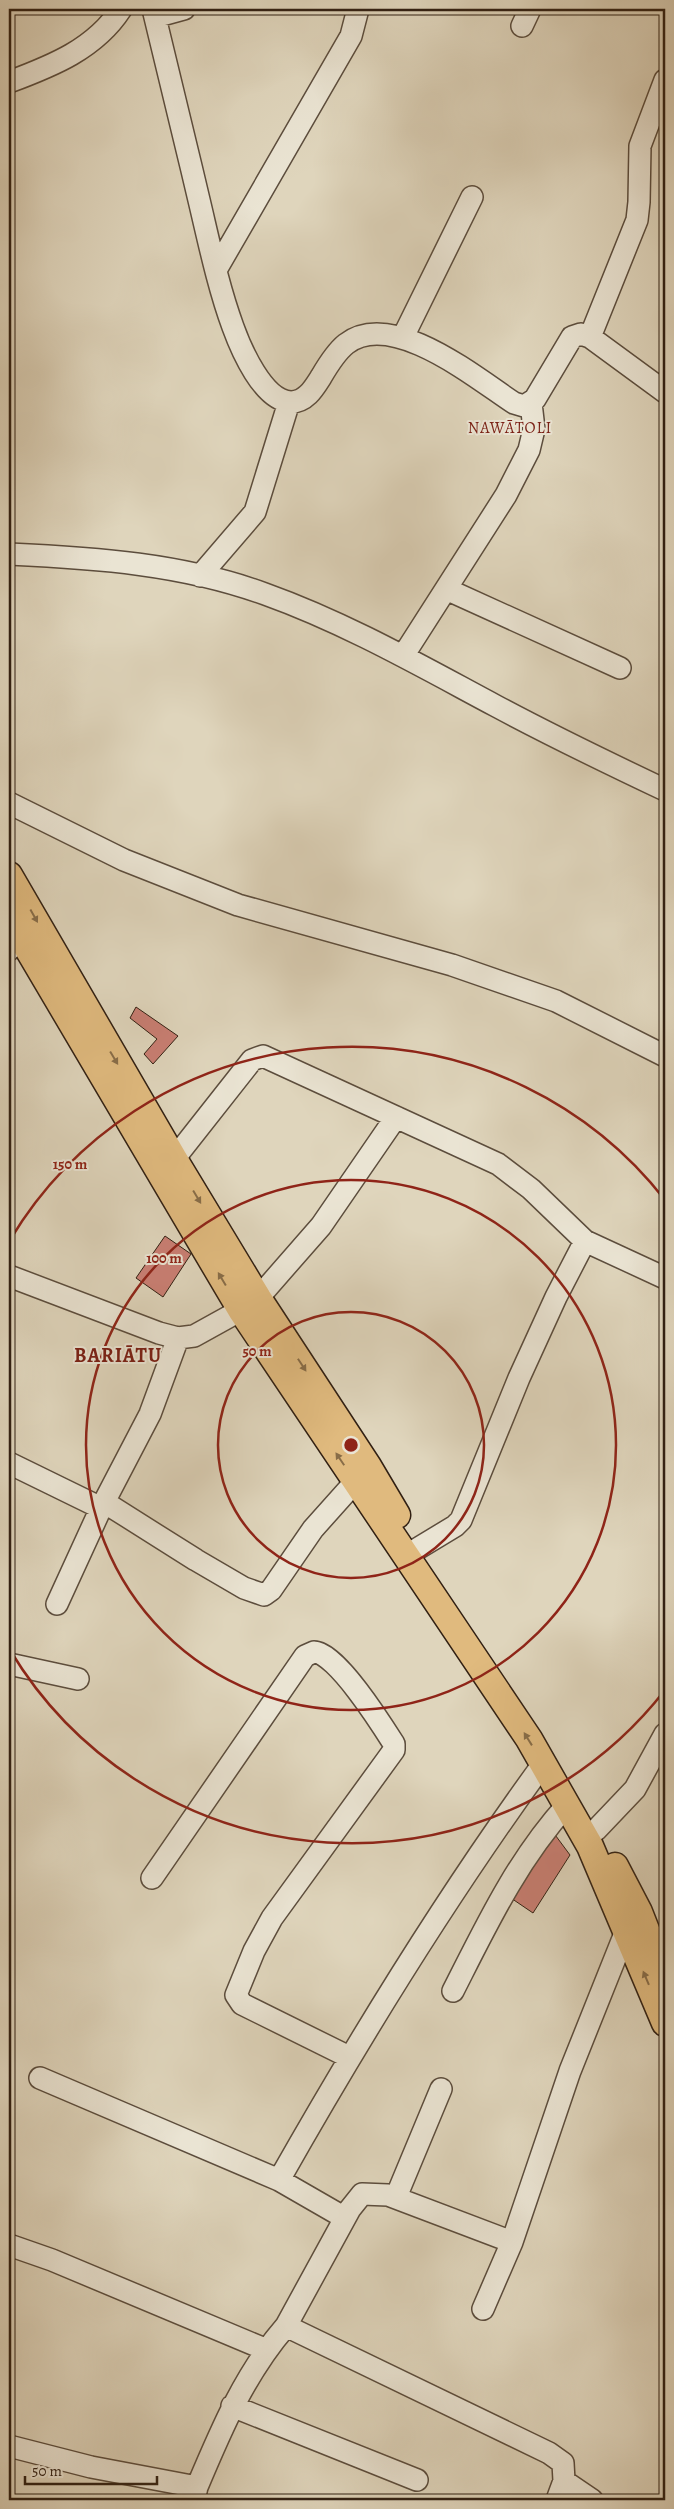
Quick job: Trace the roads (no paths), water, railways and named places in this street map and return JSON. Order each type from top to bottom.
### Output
[{"type":"main road","points":[[9,875],[174,1159],[249,1304],[368,1466],[417,1549],[520,1693],[550,1739],[640,1912],[665,1978]]},
{"type":"main road","points":[[12,934],[249,1304],[355,1482],[530,1740],[590,1846],[665,2023]]},
{"type":"street","points":[[12,77],[47,68],[82,49],[103,31],[121,9]]},
{"type":"street","points":[[184,9],[154,13],[216,270],[233,327],[246,357],[258,378],[272,394],[289,402],[306,397],[339,351],[347,343],[369,335],[403,337],[437,352],[514,403],[524,406],[531,403],[572,337],[581,334],[590,338],[665,392]]},
{"type":"street","points":[[216,270],[351,36],[358,9]]},
{"type":"street","points":[[590,338],[637,220],[640,146],[665,80]]},
{"type":"street","points":[[403,337],[472,197]]},
{"type":"street","points":[[200,576],[255,512],[289,402]]},
{"type":"street","points":[[403,656],[506,495],[529,450],[534,430],[531,403]]},
{"type":"street","points":[[9,554],[105,560],[200,576],[264,594],[316,614],[403,656],[557,738],[665,790]]},
{"type":"street","points":[[446,589],[620,668]]},
{"type":"street","points":[[9,803],[124,860],[238,905],[452,965],[556,1001],[665,1056]]},
{"type":"street","points":[[174,1159],[252,1060],[259,1056],[269,1057],[498,1164],[531,1189],[585,1241],[665,1278]]},
{"type":"street","points":[[9,1276],[159,1333],[178,1338],[204,1331],[249,1304],[321,1226],[396,1117]]},
{"type":"street","points":[[417,1549],[455,1526],[461,1520],[519,1378],[556,1297],[585,1241]]},
{"type":"street","points":[[57,1604],[102,1505],[150,1414],[178,1338]]},
{"type":"street","points":[[9,1463],[102,1505],[244,1588],[264,1595],[271,1590],[313,1529],[355,1482]]},
{"type":"street","points":[[152,1878],[305,1656],[314,1652],[325,1656],[360,1692],[394,1744],[393,1753],[272,1918],[254,1951],[236,1995],[242,2004],[348,2057]]},
{"type":"street","points":[[9,1664],[78,1679]]},
{"type":"street","points":[[596,1830],[635,1789],[665,1734]]},
{"type":"street","points":[[279,2180],[348,2057],[482,1847],[543,1764]]},
{"type":"street","points":[[453,1991],[509,1883],[532,1846],[567,1806]]},
{"type":"street","points":[[483,2310],[512,2242],[570,2071],[626,1931]]},
{"type":"street","points":[[40,2078],[279,2180],[345,2218]]},
{"type":"street","points":[[396,2198],[441,2089]]},
{"type":"street","points":[[9,2446],[195,2494],[232,2406],[267,2350],[286,2326],[345,2218],[362,2194],[377,2193],[396,2198],[512,2242]]},
{"type":"street","points":[[9,2245],[52,2260],[267,2350]]},
{"type":"street","points":[[286,2326],[548,2453],[563,2463],[561,2490],[592,2500]]},
{"type":"street","points":[[232,2406],[417,2480]]},
{"type":"district","name":"NAWĀTOLI","points":[[510,428]]},
{"type":"district","name":"BARIĀTU","points":[[118,1355]]}]
